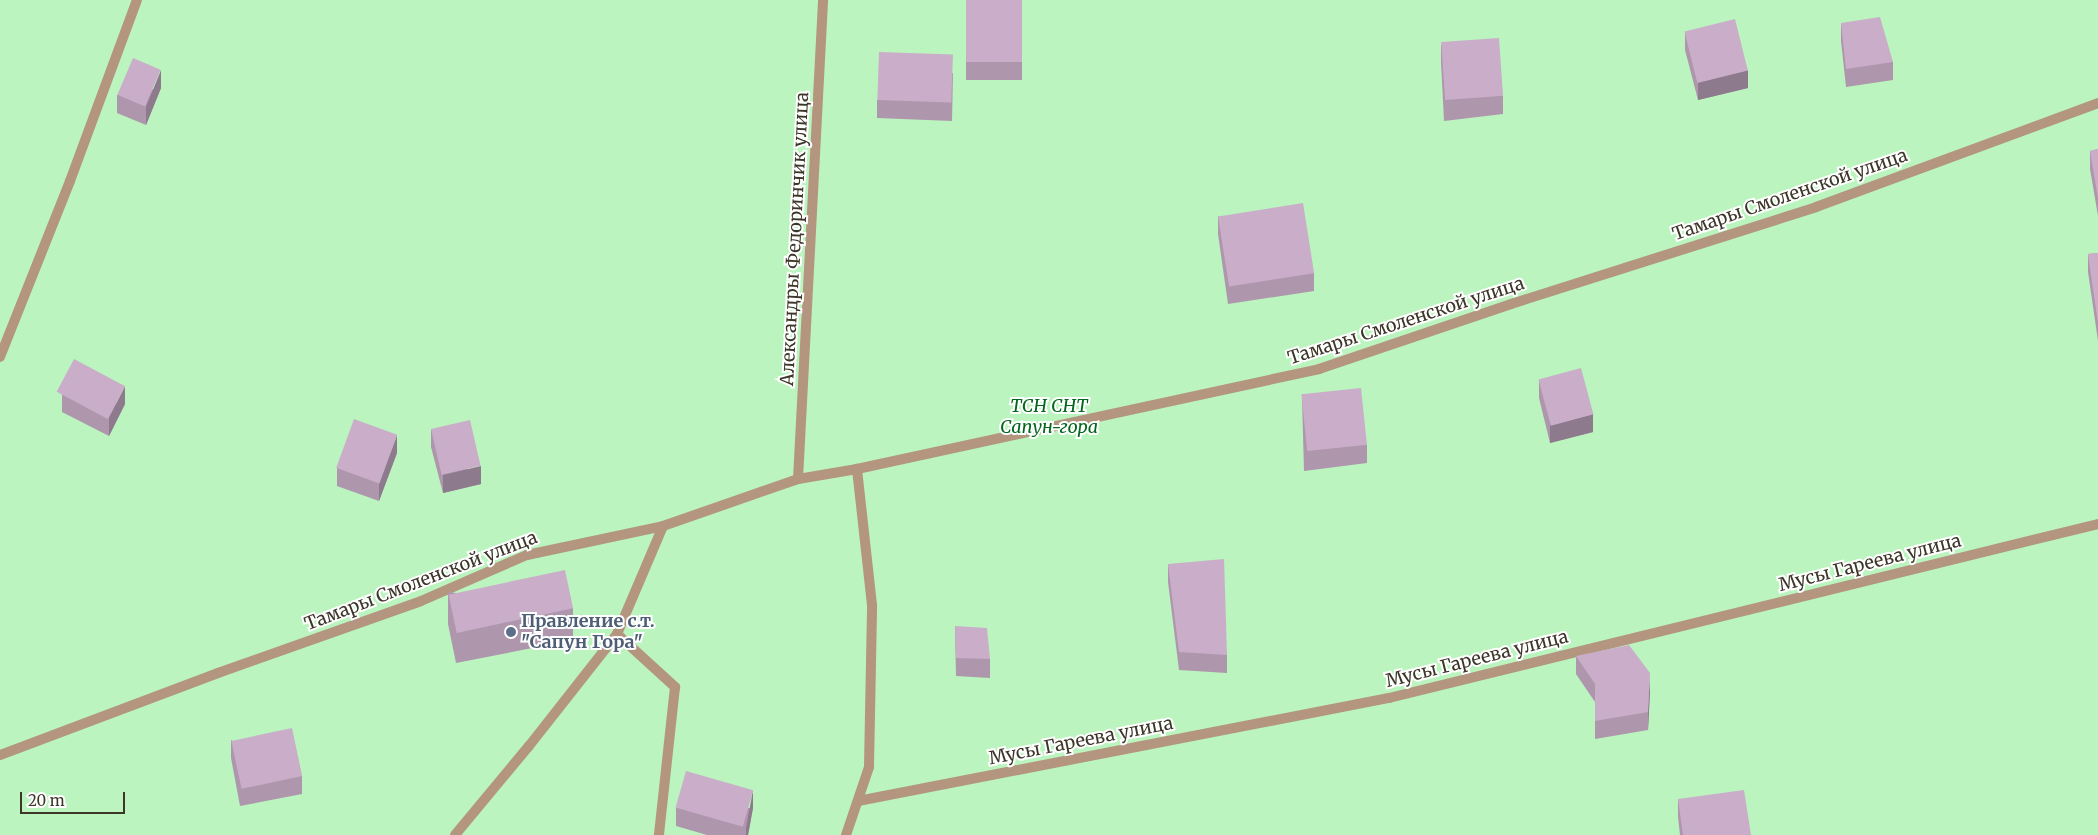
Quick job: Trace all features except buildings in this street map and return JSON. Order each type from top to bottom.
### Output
[{"type":"lane","points":[[0,357],[70,181],[137,0]]},
{"type":"lane","name":"Александры Федоринчик улица","points":[[798,479],[824,0]]},
{"type":"lane","name":"Тамары Смоленской улица","points":[[0,755],[218,673],[422,601],[527,555],[663,526],[798,479],[857,469],[1319,369],[1511,304],[1816,207],[2098,103]]},
{"type":"lane","points":[[846,835],[869,767],[872,604],[857,469]]},
{"type":"lane","name":"Мусы Гареева улица","points":[[858,801],[1389,698],[2098,524]]},
{"type":"lane","points":[[455,835],[529,746],[617,634],[663,526]]},
{"type":"lane","points":[[617,634],[675,687],[659,835]]},
{"type":"green space","name":"ТСН СНТ Сапун-гора","points":[[0,0],[2098,0],[2098,835],[0,835]]},
{"type":"place","name":"Правление с.т. \"Сапун Гора\"","points":[[511,632]]}]
